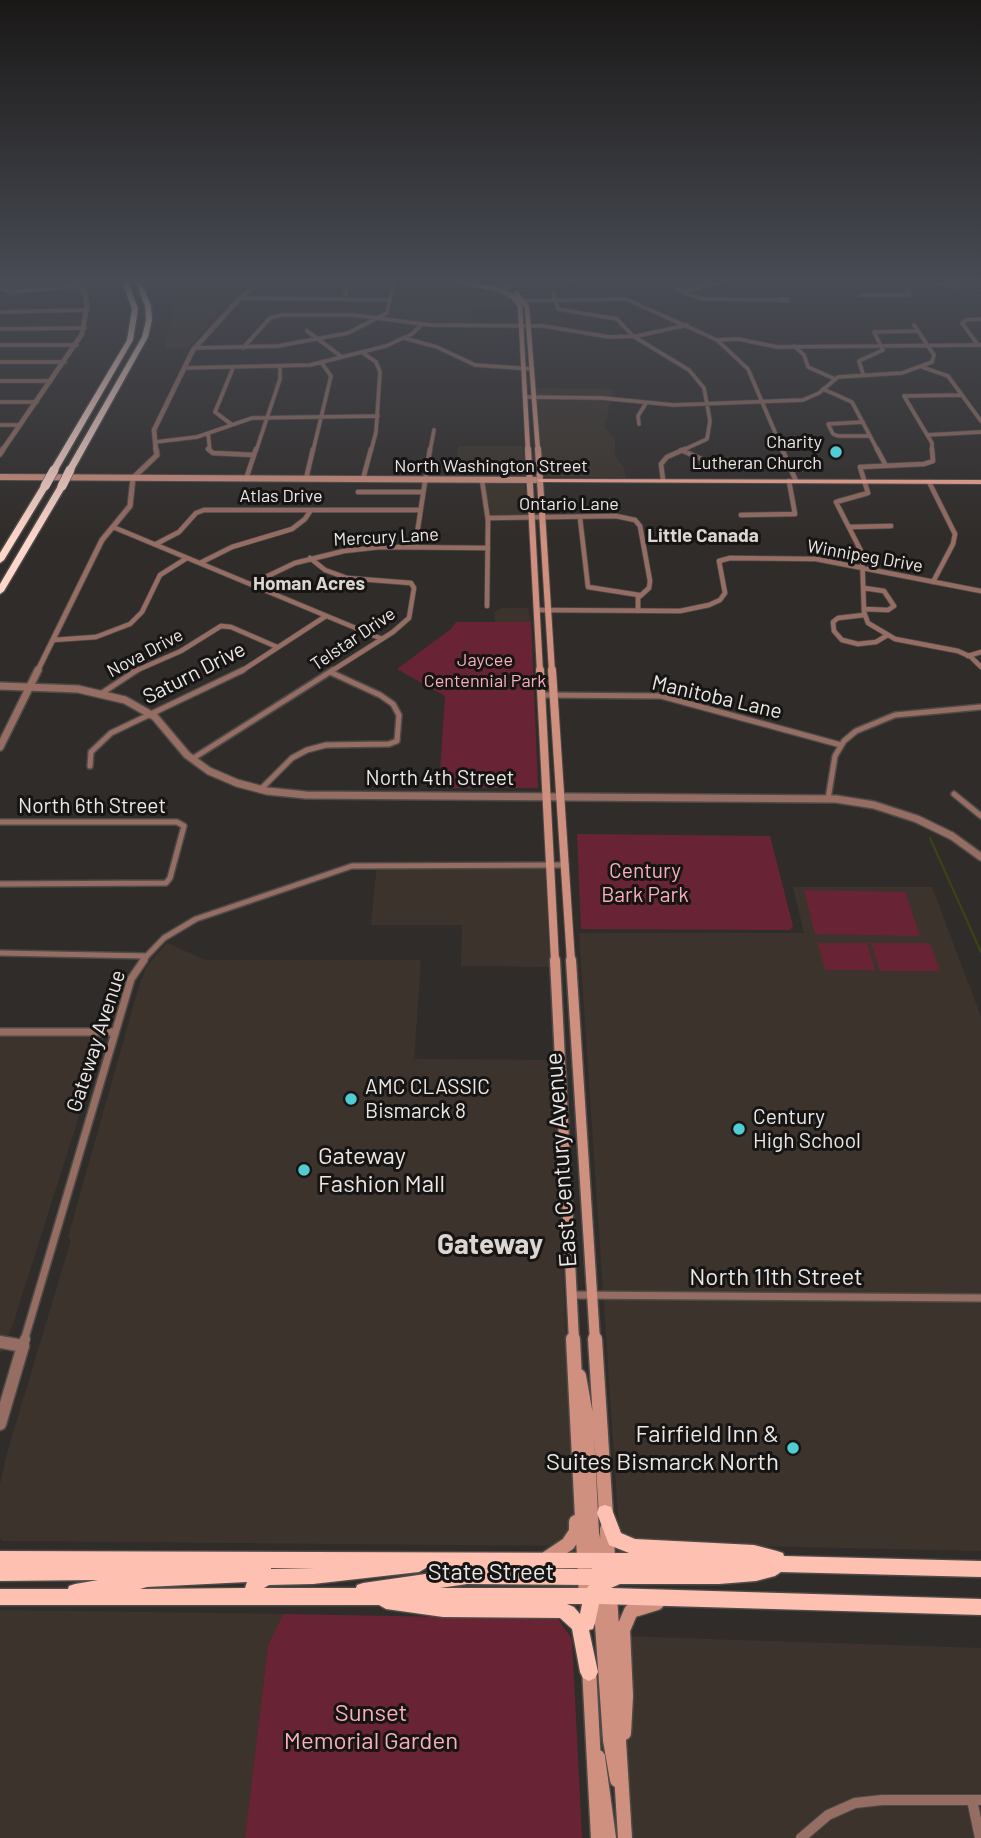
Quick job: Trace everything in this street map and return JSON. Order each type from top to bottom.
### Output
[{"type":"highway","points":[[0,560],[114,367]]},
{"type":"highway","points":[[0,591],[128,367]]},
{"type":"highway","points":[[606,1513],[615,1539],[635,1547],[754,1553],[796,1564],[981,1569]]},
{"type":"highway","points":[[0,1573],[135,1571],[175,1567],[219,1558]]},
{"type":"highway","name":"State Street","points":[[0,1559],[544,1559],[601,1581],[675,1598],[981,1607]]},
{"type":"highway","points":[[253,1588],[261,1579],[269,1577],[313,1576],[467,1559]]},
{"type":"highway","points":[[333,1596],[467,1576],[601,1581],[620,1576],[719,1576],[756,1573],[796,1564]]},
{"type":"highway","points":[[55,1597],[147,1579],[251,1574],[264,1566]]},
{"type":"highway","points":[[587,1623],[601,1581]]},
{"type":"highway","name":"State Street","points":[[0,1597],[363,1596],[601,1581]]},
{"type":"highway","points":[[363,1596],[408,1606],[443,1609],[560,1610],[568,1613],[580,1625],[589,1672]]},
{"type":"main road","points":[[523,368],[535,480]]},
{"type":"main road","points":[[532,369],[535,480]]},
{"type":"main road","name":"North Washington Street","points":[[0,477],[981,482]]},
{"type":"main road","name":"East Century Avenue","points":[[535,480],[549,610],[606,1513],[601,1581]]},
{"type":"main road","name":"East Century Avenue","points":[[538,517],[537,610],[575,1377],[601,1581],[621,1769],[625,1838]]},
{"type":"main road","points":[[574,1358],[584,1404],[592,1533],[601,1581],[610,1740],[623,1804]]},
{"type":"main road","points":[[544,1559],[560,1551],[576,1532],[572,1421],[575,1377]]},
{"type":"main road","points":[[621,1769],[626,1696],[623,1630],[626,1619],[631,1611],[675,1598]]},
{"type":"main road","points":[[587,1623],[598,1838]]},
{"type":"main road","points":[[592,1721],[609,1838]]},
{"type":"street","points":[[1,451],[61,367]]},
{"type":"street","points":[[0,747],[102,540],[132,503],[133,478],[154,459],[157,450],[155,428],[184,368],[288,367]]},
{"type":"street","points":[[306,479],[331,376],[327,367]]},
{"type":"street","points":[[363,479],[375,439],[378,416],[378,367]]},
{"type":"street","points":[[503,367],[532,369]]},
{"type":"street","points":[[663,480],[663,461],[681,449],[707,439],[710,426],[704,388],[692,373],[682,367]]},
{"type":"street","points":[[741,515],[795,514],[793,481],[764,403],[746,367]]},
{"type":"street","points":[[808,367],[835,379]]},
{"type":"street","points":[[860,367],[863,374]]},
{"type":"street","points":[[525,397],[708,404],[764,403],[803,400],[835,379],[863,374],[902,373],[922,367],[948,376],[981,421]]},
{"type":"street","points":[[232,424],[217,417],[215,412],[233,368]]},
{"type":"street","points":[[246,478],[280,379],[279,368]]},
{"type":"street","points":[[0,381],[51,381]]},
{"type":"street","points":[[823,389],[852,402],[884,464]]},
{"type":"street","points":[[962,395],[904,396],[934,447],[932,462],[860,467],[868,493],[836,502],[862,553],[864,612],[871,626],[886,636],[946,648],[968,656],[981,667]]},
{"type":"street","points":[[0,402],[37,402]]},
{"type":"street","points":[[639,424],[638,416],[646,402]]},
{"type":"street","points":[[155,442],[208,433],[248,418],[378,416]]},
{"type":"street","points":[[863,422],[828,424],[833,434],[838,436],[870,436]]},
{"type":"street","points":[[0,425],[20,425]]},
{"type":"street","points":[[415,547],[421,492],[434,430]]},
{"type":"street","points":[[927,435],[981,432]]},
{"type":"street","points":[[208,433],[208,449],[213,453],[254,455]]},
{"type":"street","points":[[681,449],[708,462]]},
{"type":"street","points":[[482,480],[488,517],[487,606]]},
{"type":"street","points":[[929,482],[955,534],[953,544],[933,582]]},
{"type":"street","points":[[358,492],[421,492]]},
{"type":"street","name":"Atlas Drive","points":[[156,544],[175,534],[198,512],[204,510],[419,510]]},
{"type":"street","points":[[200,563],[238,545],[296,527],[312,510]]},
{"type":"street","name":"Ontario Lane","points":[[488,517],[620,516],[639,524],[650,582],[646,592],[639,595],[638,611]]},
{"type":"street","points":[[580,518],[588,587],[639,595]]},
{"type":"street","points":[[849,527],[891,526]]},
{"type":"street","points":[[113,527],[382,639]]},
{"type":"street","name":"Mercury Lane","points":[[251,584],[284,567],[310,558],[358,549],[488,548]]},
{"type":"street","points":[[52,640],[96,637],[130,624],[142,612],[160,575],[187,558]]},
{"type":"street","name":"Telstar Drive","points":[[192,759],[382,639],[409,618],[413,585],[340,576],[324,570],[310,558]]},
{"type":"street","name":"Winnipeg Drive","points":[[537,610],[687,610],[716,602],[723,596],[726,590],[719,561],[723,559],[802,558],[981,591]]},
{"type":"street","points":[[864,588],[884,591],[894,606],[888,610],[838,618],[833,622],[834,631],[842,640],[858,644],[872,643],[886,636]]},
{"type":"street","name":"Saturn Drive","points":[[90,766],[91,752],[117,729],[230,678],[326,616]]},
{"type":"street","name":"Nova Drive","points":[[102,693],[127,674],[181,651],[221,626],[231,627],[277,647]]},
{"type":"street","points":[[968,656],[981,652]]},
{"type":"street","points":[[260,790],[292,758],[307,750],[326,745],[389,744],[397,741],[399,715],[393,704],[330,672]]},
{"type":"street","name":"North 4th Street","points":[[0,686],[69,688],[125,700],[150,713],[192,759],[218,776],[260,790],[306,795],[828,799],[874,806],[910,817],[943,831],[981,857]]},
{"type":"street","name":"Manitoba Lane","points":[[541,695],[668,697],[841,745]]},
{"type":"street","points":[[828,799],[833,760],[841,745],[861,727],[888,717],[981,707]]},
{"type":"street","points":[[954,794],[981,816]]},
{"type":"street","name":"North 6th Street","points":[[0,822],[183,823],[166,883],[0,884]]},
{"type":"street","name":"Gateway Avenue","points":[[23,1346],[133,974],[164,938],[187,923],[346,867],[373,864],[566,865]]},
{"type":"street","points":[[0,953],[146,956]]},
{"type":"street","points":[[0,1032],[115,1032]]},
{"type":"street","name":"North 11th Street","points":[[571,1295],[981,1298]]},
{"type":"street","points":[[0,1342],[23,1346],[0,1424]]},
{"type":"street","points":[[802,1838],[828,1815],[855,1803],[882,1800],[976,1800],[980,1838]]},
{"type":"shaded area","points":[[535,388],[614,389],[604,427],[615,438],[615,456],[624,467],[626,478],[543,477]]},
{"type":"shaded area","points":[[458,446],[523,446],[527,518],[489,518],[482,479],[454,478]]},
{"type":"shaded area","points":[[502,608],[528,608],[531,622],[495,622],[494,612]]},
{"type":"shaded area","points":[[377,866],[546,867],[550,967],[461,966],[462,925],[371,925]]},
{"type":"shaded area","points":[[793,887],[932,887],[981,1017],[981,1551],[620,1543],[579,933],[804,933]]},
{"type":"shaded area","points":[[167,943],[205,960],[421,960],[414,1059],[554,1060],[575,1546],[3,1541],[0,1538],[0,1485],[7,1453],[71,1240],[68,1237],[139,986],[147,966]]},
{"type":"shaded area","points":[[0,1035],[104,1037],[13,1324],[0,1355]]},
{"type":"shaded area","points":[[0,1610],[283,1614],[268,1645],[245,1838],[0,1838]]},
{"type":"shaded area","points":[[620,1636],[981,1648],[981,1838],[632,1838]]},
{"type":"green space","name":"Jaycee Centennial Park","points":[[456,622],[531,622],[538,788],[439,788],[445,696],[397,669],[451,629]]},
{"type":"green space","name":"Century Bark Park","points":[[577,834],[770,836],[793,926],[790,930],[581,929]]},
{"type":"green space","points":[[804,890],[905,892],[920,936],[815,934]]},
{"type":"green space","points":[[818,943],[867,943],[875,970],[825,970]]},
{"type":"green space","points":[[871,943],[930,943],[940,971],[880,971]]},
{"type":"green space","name":"Sunset Memorial Garden","points":[[283,1614],[558,1619],[572,1639],[582,1838],[245,1838],[268,1645]]},
{"type":"waterway","points":[[930,838],[981,952]]},
{"type":"place","name":"Charity Lutheran Church","points":[[836,452]]},
{"type":"place","name":"AMC CLASSIC Bismarck 8","points":[[351,1099]]},
{"type":"place","name":"Century High School","points":[[739,1129]]},
{"type":"place","name":"Gateway Fashion Mall","points":[[304,1170]]},
{"type":"place","name":"Fairfield Inn & Suites Bismarck North","points":[[793,1448]]},
{"type":"district","name":"Little Canada","points":[[703,536]]},
{"type":"district","name":"Homan Acres","points":[[309,584]]},
{"type":"district","name":"Gateway","points":[[490,1245]]}]
